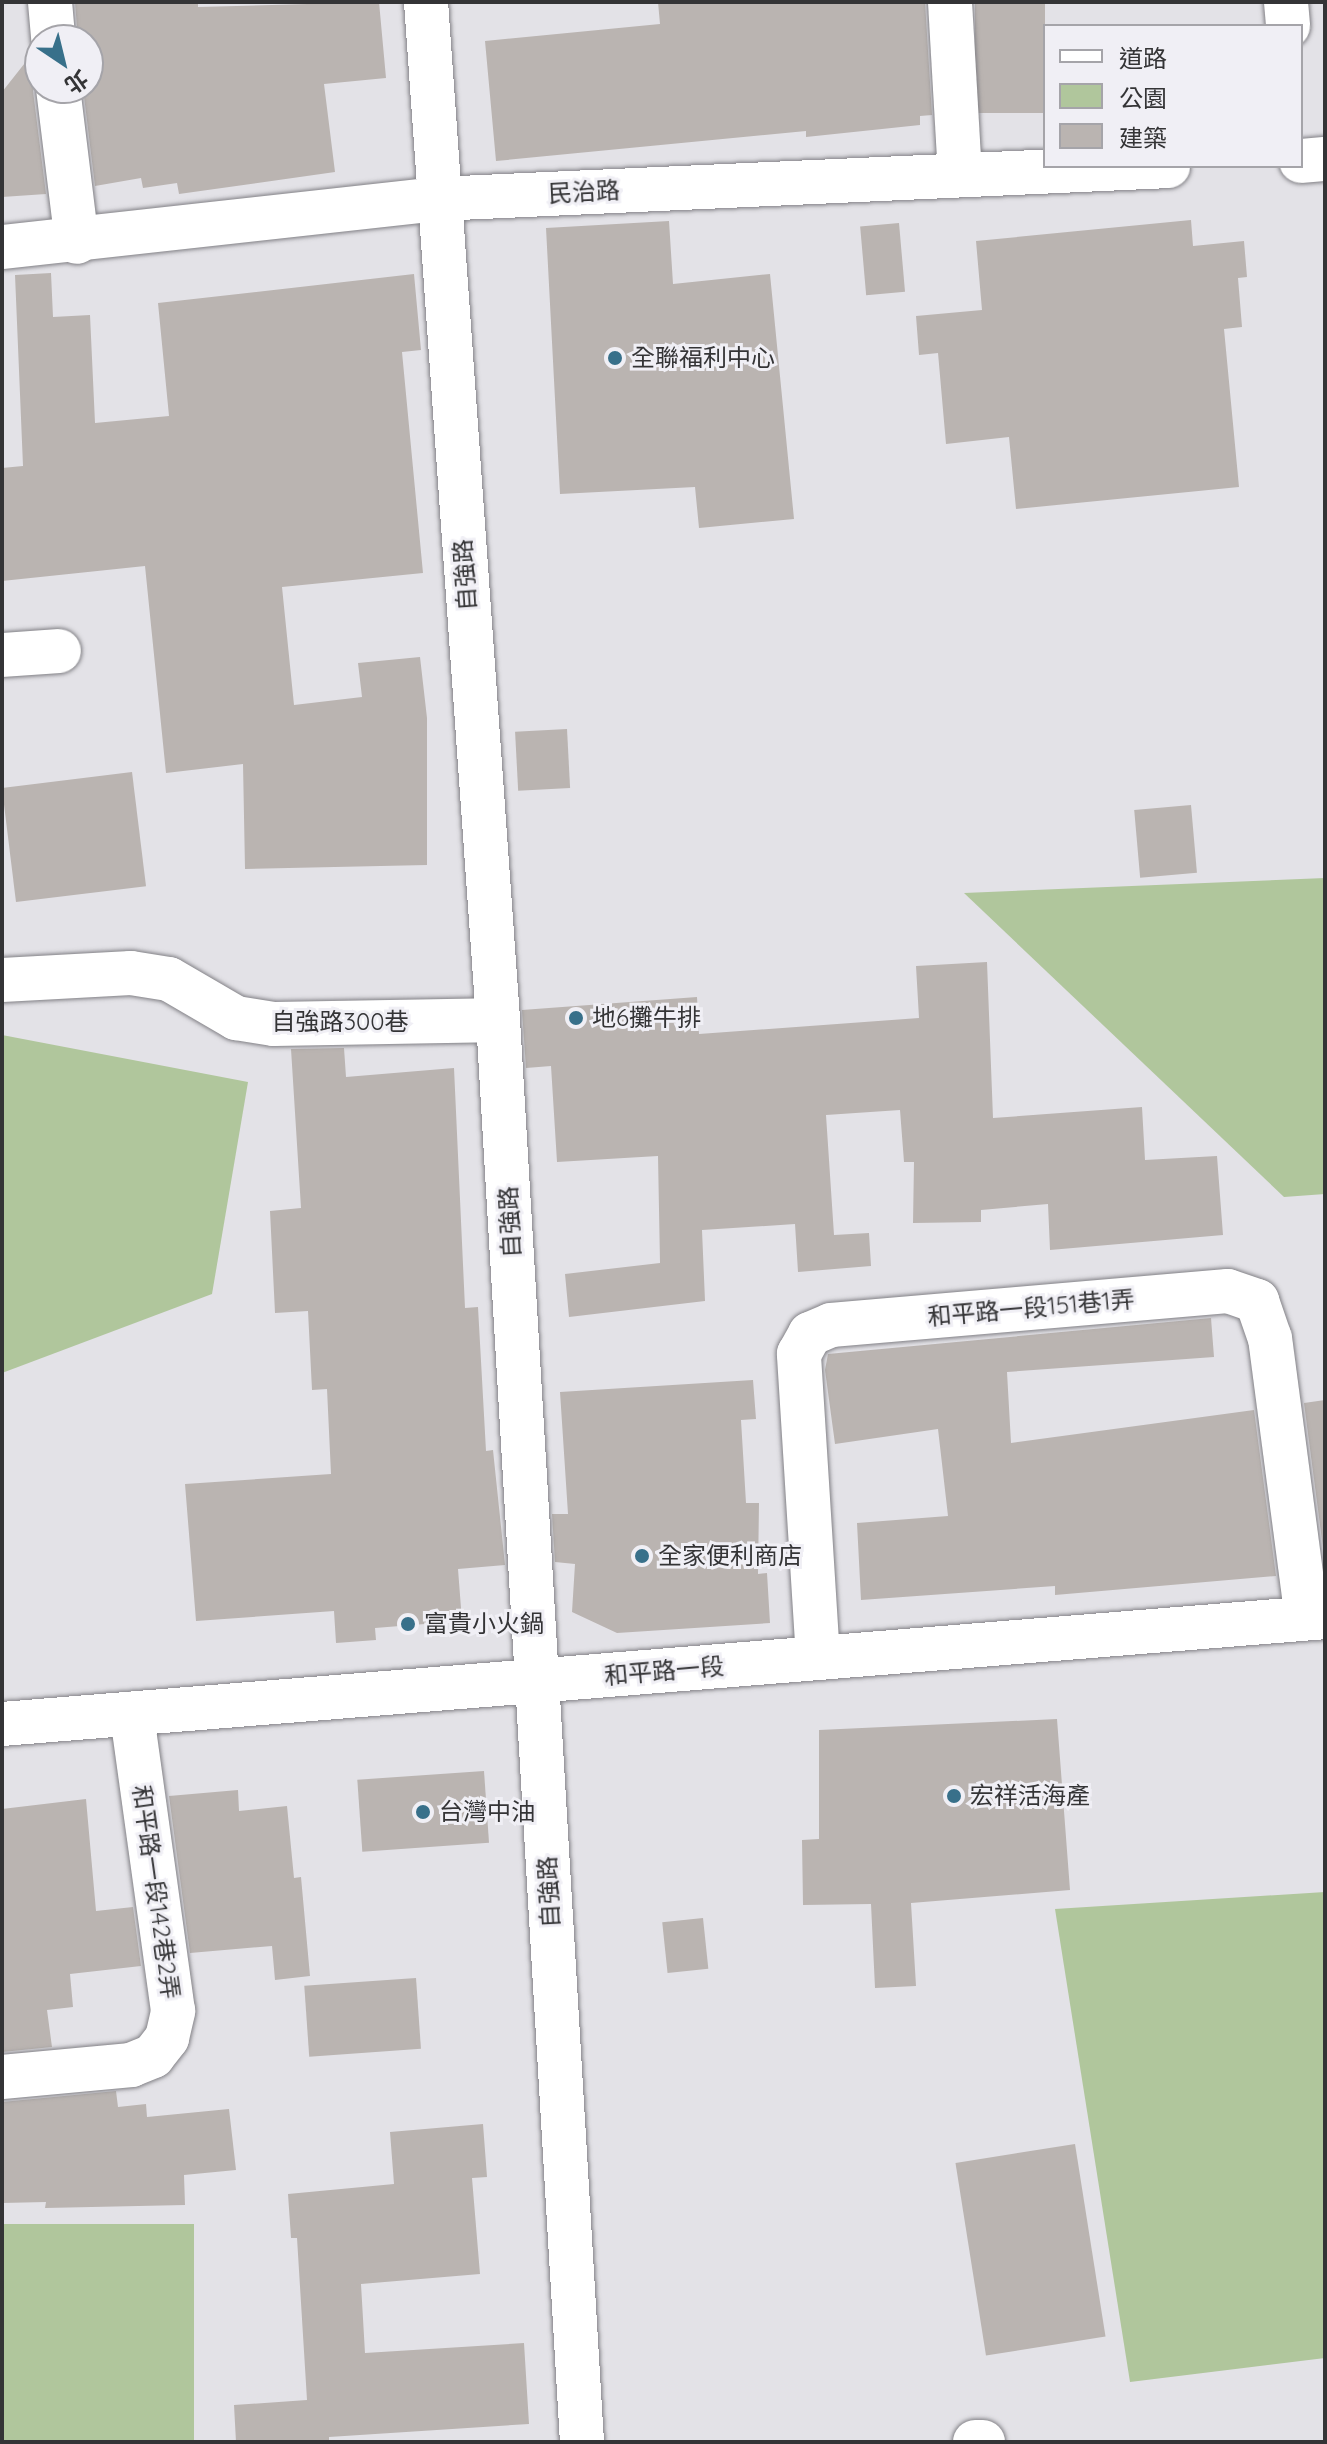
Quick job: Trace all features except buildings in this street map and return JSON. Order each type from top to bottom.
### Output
[{"type":"street","points":[[50,2],[52,24]]},
{"type":"street","name":"自強路","points":[[426,2],[437,199],[498,1020],[582,2442]]},
{"type":"street","points":[[950,2],[960,174]]},
{"type":"street","points":[[1286,2],[1288,24]]},
{"type":"street","points":[[60,104],[77,242]]},
{"type":"street","points":[[1303,161],[1325,159]]},
{"type":"street","name":"民治路","points":[[2,247],[77,242],[437,199],[1116,168]]},
{"type":"street","points":[[2,655],[59,651]]},
{"type":"street","name":"自強路300巷","points":[[2,980],[131,973],[156,977],[236,1018],[274,1024],[498,1020]]},
{"type":"street","name":"和平路一段151巷1弄","points":[[818,1658],[799,1354],[810,1334],[831,1325],[1228,1291],[1257,1301],[1270,1338],[1316,1617]]},
{"type":"street","name":"和平路一段","points":[[2,1724],[1316,1617]]},
{"type":"street","name":"和平路一段142巷2弄","points":[[2,2077],[131,2065],[153,2056],[167,2038],[173,2011],[132,1714]]},
{"type":"street","points":[[975,2442],[983,2442]]},
{"type":"green space","points":[[1325,878],[1325,1194],[1284,1197],[964,893]]},
{"type":"green space","points":[[2,1035],[248,1082],[212,1294],[2,1373]]},
{"type":"green space","points":[[1325,1892],[1325,2358],[1130,2382],[1055,1909]]},
{"type":"green space","points":[[2,2224],[194,2224],[194,2442],[2,2442]]},
{"type":"place","name":"全聯福利中心","points":[[615,358]]},
{"type":"place","name":"地6攤牛排","points":[[576,1018]]},
{"type":"place","name":"全家便利商店","points":[[642,1556]]},
{"type":"place","name":"富貴小火鍋","points":[[408,1624]]},
{"type":"place","name":"宏祥活海產","points":[[954,1796]]},
{"type":"place","name":"台灣中油","points":[[423,1812]]}]
